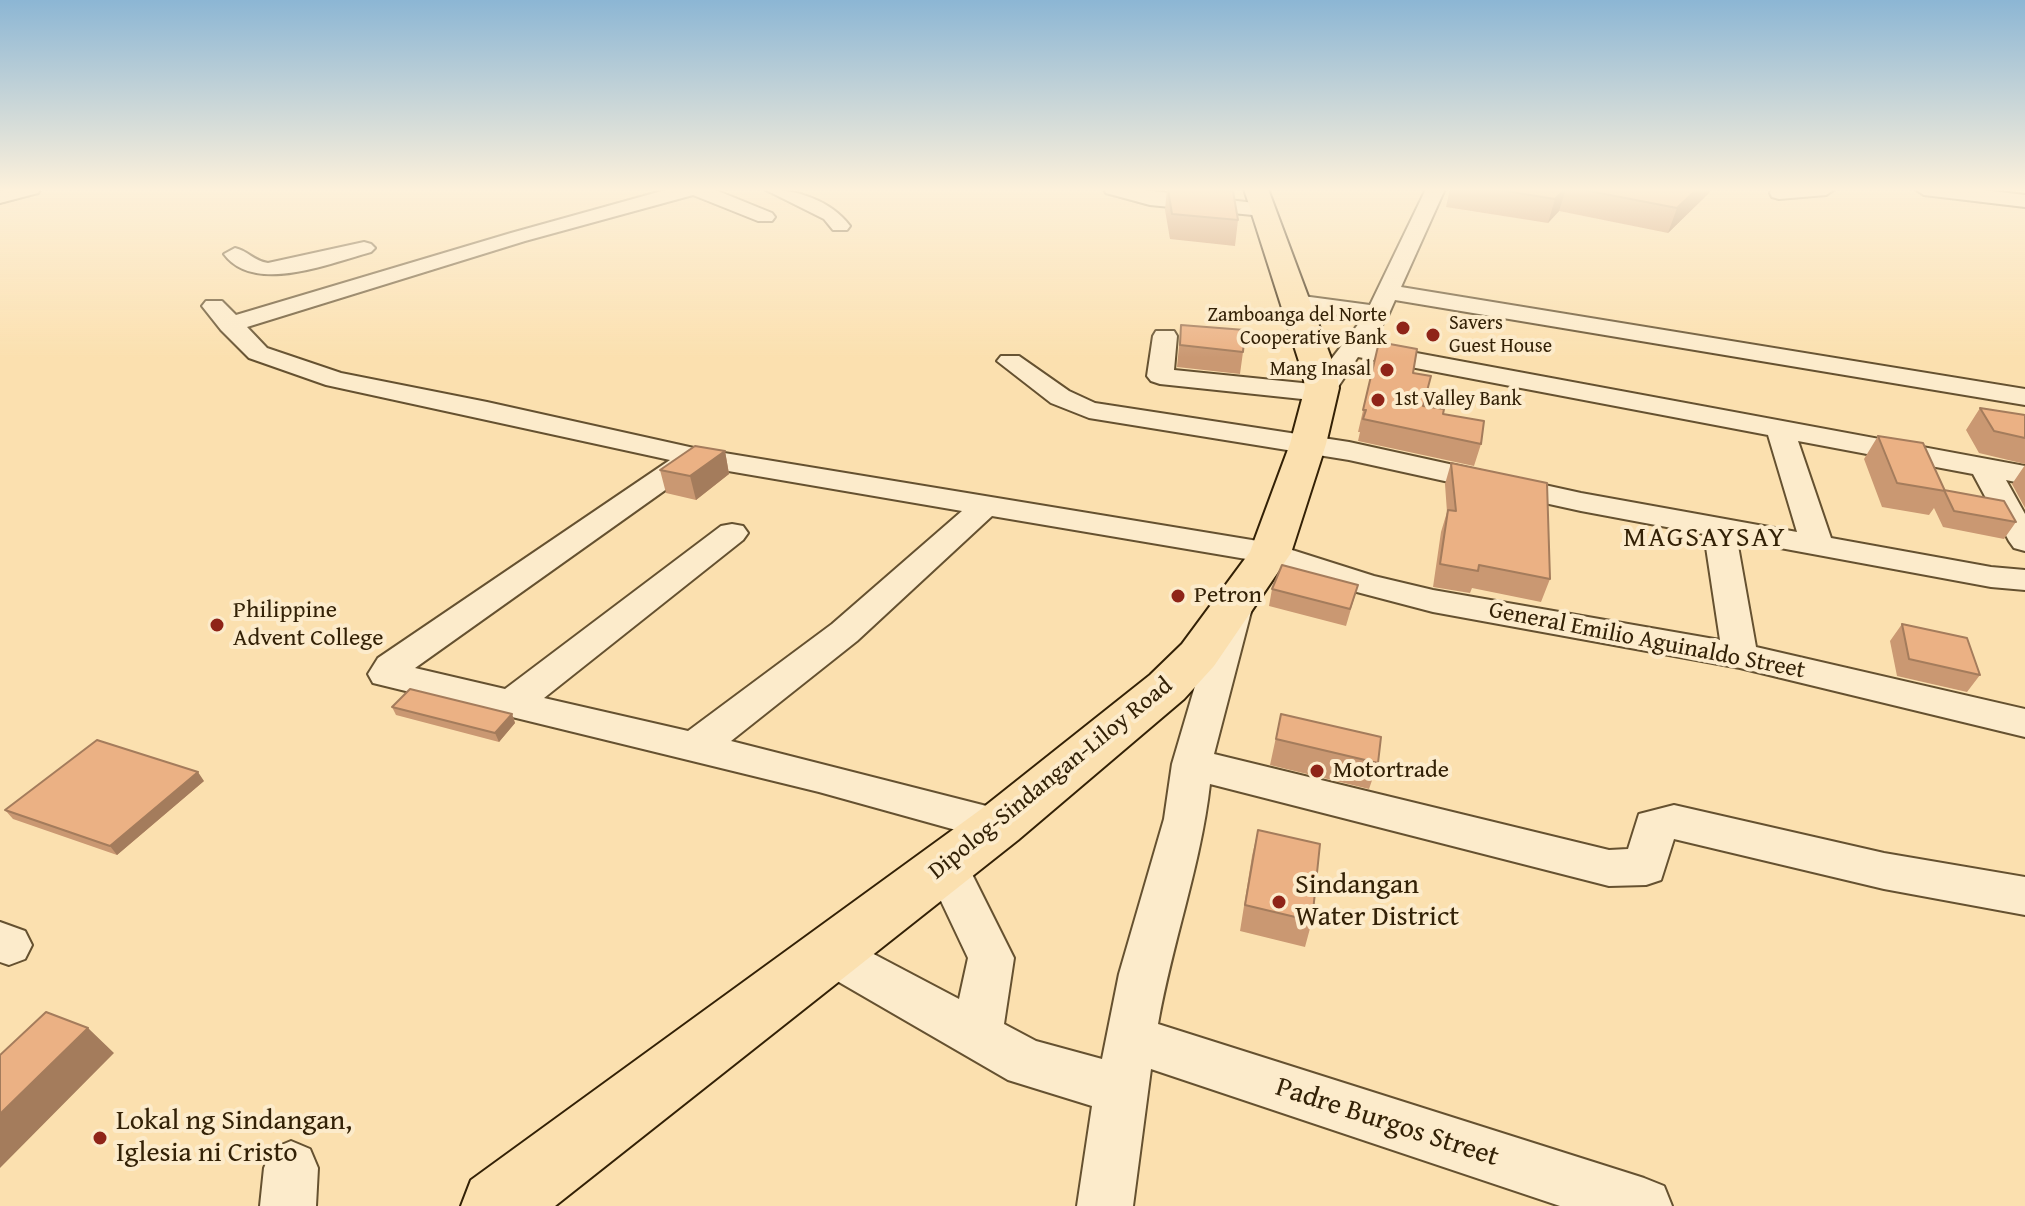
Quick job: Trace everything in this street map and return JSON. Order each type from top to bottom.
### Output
[{"type":"highway","name":"Dipolog-Sindangan-Liloy Road","points":[[497,1206],[999,825],[1167,687],[1198,655],[1270,553],[1308,444],[1321,390],[1320,374],[1275,245]]},
{"type":"street","points":[[361,245],[393,275],[500,245]]},
{"type":"street","points":[[1165,336],[1160,376],[1321,390],[1354,349],[1382,303],[1409,245]]},
{"type":"street","points":[[235,254],[248,266],[268,270],[364,248]]},
{"type":"street","name":"General Emilio Aguinaldo Street","points":[[393,275],[221,315],[258,353],[273,361],[335,380],[487,410],[694,457],[1270,553],[1365,584],[1433,601],[1740,656],[2025,723]]},
{"type":"street","points":[[1295,302],[1382,303],[2025,397]]},
{"type":"street","points":[[1354,349],[2025,475]]},
{"type":"street","points":[[1010,361],[1060,397],[1089,410],[1308,444],[1719,529],[1991,577],[2025,580]]},
{"type":"street","points":[[1780,429],[1818,547]]},
{"type":"street","points":[[694,457],[387,670],[386,674],[819,777],[999,825]]},
{"type":"street","points":[[1984,468],[2025,541]]},
{"type":"street","points":[[693,748],[740,716],[853,626],[925,565],[986,505]]},
{"type":"street","points":[[1719,529],[1740,656]]},
{"type":"street","points":[[510,705],[732,533]]},
{"type":"street","points":[[1105,1206],[1143,974],[1185,819],[1192,764],[1236,604]]},
{"type":"street","points":[[1192,764],[1609,868],[1646,867],[1654,826],[1674,822],[1884,871],[2025,896]]},
{"type":"street","points":[[946,865],[991,958],[977,1035]]},
{"type":"street","name":"Padre Burgos Street","points":[[830,952],[1026,1063],[1126,1064],[1644,1206]]},
{"type":"building","points":[[1181,325],[1245,330],[1243,352],[1180,345]]},
{"type":"building","points":[[1379,342],[1417,349],[1413,373],[1431,376],[1423,406],[1444,409],[1443,414],[1484,421],[1481,444],[1363,419]]},
{"type":"building","points":[[1980,408],[2025,415],[2025,438],[1994,431]]},
{"type":"building","points":[[1878,436],[1923,443],[1945,491],[1897,483]]},
{"type":"building","points":[[695,446],[725,451],[690,476],[660,470]]},
{"type":"building","points":[[1451,463],[1547,483],[1550,579],[1479,565],[1478,571],[1440,564],[1448,510],[1456,511]]},
{"type":"building","points":[[1944,490],[2004,501],[2016,522],[1954,511]]},
{"type":"building","points":[[1282,565],[1358,585],[1350,609],[1272,589]]},
{"type":"building","points":[[1902,624],[1967,638],[1980,675],[1909,659]]},
{"type":"building","points":[[410,689],[512,714],[495,733],[392,707]]},
{"type":"building","points":[[1281,714],[1381,737],[1378,763],[1276,739]]},
{"type":"building","points":[[97,740],[198,772],[110,846],[5,810]]},
{"type":"building","points":[[1258,830],[1320,844],[1312,921],[1245,905]]},
{"type":"building","points":[[46,1012],[88,1028],[0,1114],[0,1055]]},
{"type":"place","name":"Zamboanga del Norte Cooperative Bank","points":[[1403,328]]},
{"type":"place","name":"Savers Guest House","points":[[1433,335]]},
{"type":"place","name":"Mang Inasal","points":[[1387,370]]},
{"type":"place","name":"1st Valley Bank","points":[[1378,400]]},
{"type":"place","name":"Petron","points":[[1178,596]]},
{"type":"place","name":"Philippine Advent College","points":[[217,625]]},
{"type":"place","name":"Motortrade","points":[[1317,771]]},
{"type":"place","name":"Sindangan Water District","points":[[1279,902]]},
{"type":"place","name":"Lokal ng Sindangan, Iglesia ni Cristo","points":[[100,1138]]},
{"type":"district","name":"MAGSAYSAY","points":[[1705,539]]}]
